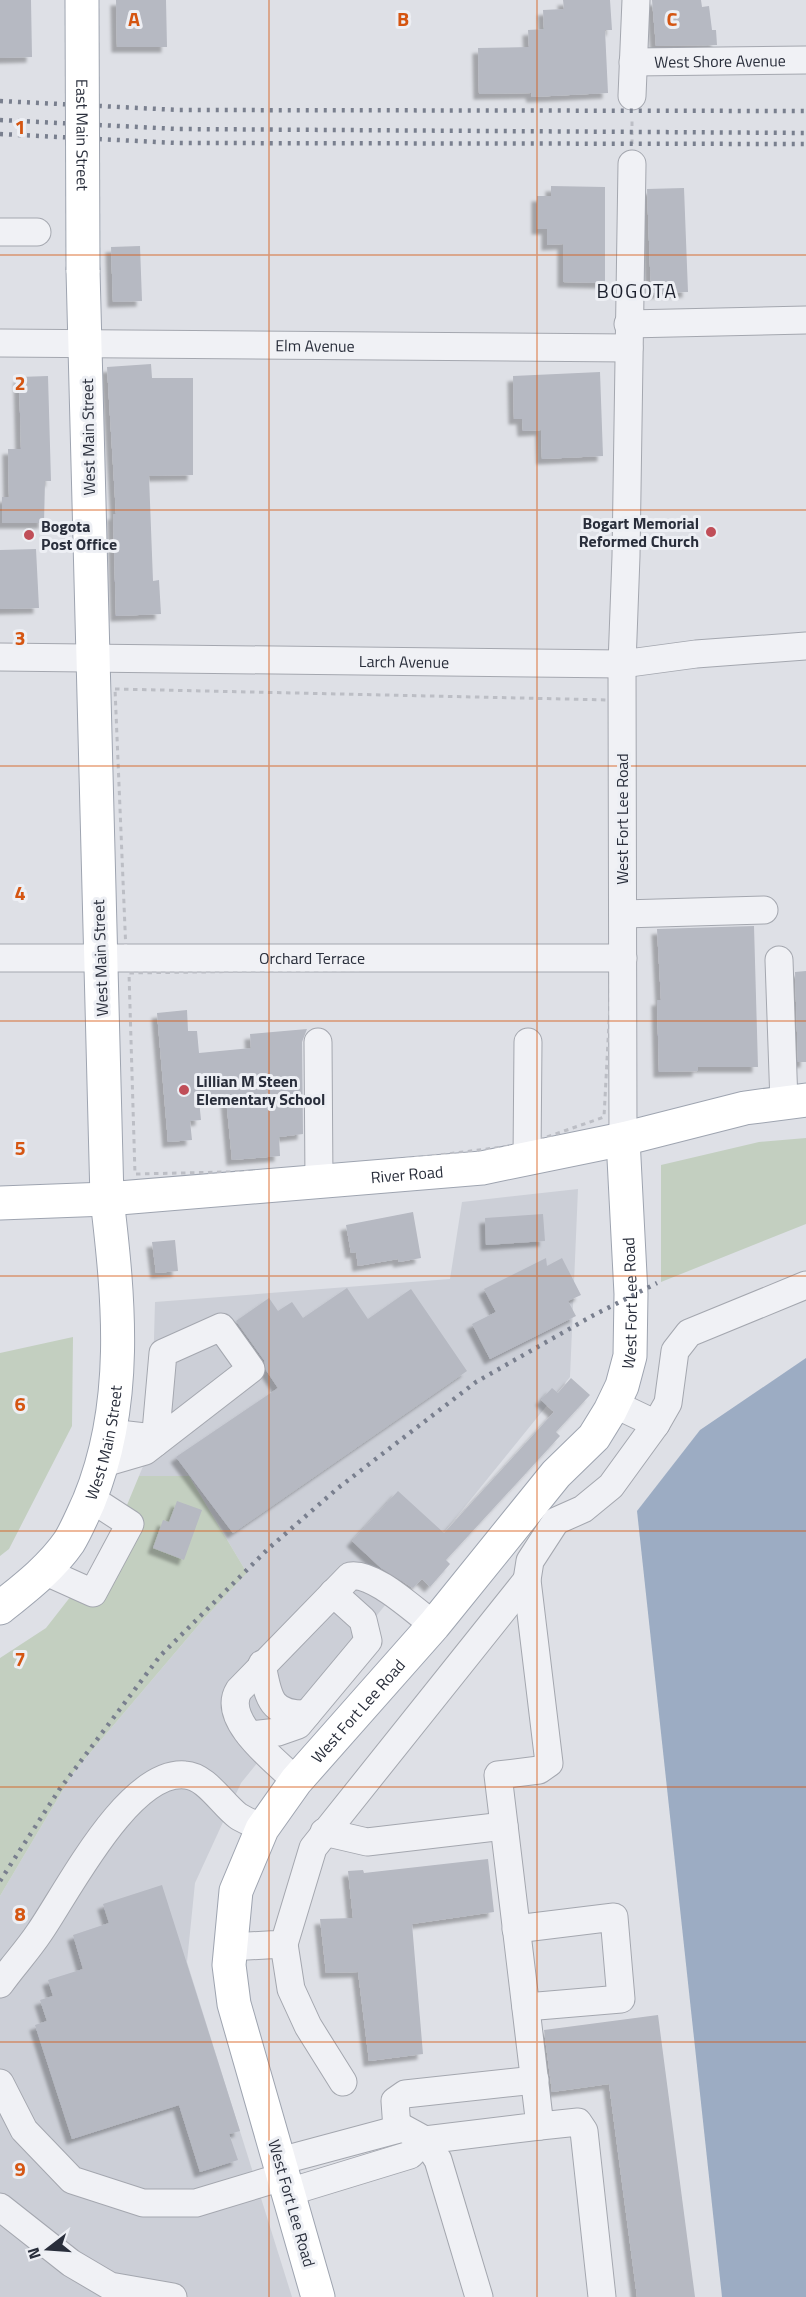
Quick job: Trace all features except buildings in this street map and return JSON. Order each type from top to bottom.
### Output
[{"type":"main road","name":"East Main Street","points":[[81,0],[84,270]]},
{"type":"main road","name":"West Main Street","points":[[0,1608],[44,1571],[69,1541],[90,1498],[107,1448],[118,1355],[117,1304],[107,1199],[113,956],[93,658],[84,270]]},
{"type":"main road","name":"River Road","points":[[0,1203],[107,1199],[319,1176],[482,1168],[527,1151],[623,1139],[691,1120],[795,1101]]},
{"type":"main road","name":"West Fort Lee Road","points":[[318,2297],[234,2004],[229,1965],[236,1891],[262,1829],[296,1781],[434,1624],[556,1474],[594,1437],[614,1404],[630,1356],[631,1294],[623,1139]]},
{"type":"street","points":[[632,96],[636,0]]},
{"type":"street","name":"West Shore Avenue","points":[[633,62],[806,60]]},
{"type":"street","name":"West Fort Lee Road","points":[[623,1139],[622,664],[632,164]]},
{"type":"street","points":[[0,232],[38,232]]},
{"type":"street","name":"Elm Avenue","points":[[0,343],[86,344],[629,336],[806,320]]},
{"type":"street","name":"Larch Avenue","points":[[0,657],[622,664],[696,654],[806,646]]},
{"type":"street","points":[[623,914],[764,910]]},
{"type":"street","name":"Orchard Terrace","points":[[0,958],[113,956],[623,958]]},
{"type":"street","points":[[779,960],[795,1101]]},
{"type":"street","points":[[318,1042],[319,1176]]},
{"type":"street","points":[[527,1151],[528,1042]]},
{"type":"street","points":[[540,2126],[498,1775],[539,1770],[549,1763],[527,1580],[530,1561],[556,1521],[583,1509],[610,1486],[656,1424],[668,1402],[675,1351],[689,1333],[806,1285]]},
{"type":"street","points":[[614,1404],[656,1424]]},
{"type":"street","points":[[107,1448],[145,1437],[154,1443]]},
{"type":"street","points":[[44,1571],[93,1593],[130,1524],[90,1498]]},
{"type":"street","points":[[296,1781],[250,1735],[237,1717],[236,1695],[262,1664],[350,1576],[366,1576],[434,1624]]},
{"type":"street","points":[[343,2082],[308,2026],[291,1989],[284,1944],[313,1848],[418,1720],[527,1580]]},
{"type":"street","points":[[250,1735],[278,1732],[298,1725],[368,1641],[363,1620],[333,1593]]},
{"type":"street","points":[[262,1664],[269,1696],[274,1705],[292,1714],[307,1714]]},
{"type":"street","points":[[0,1984],[38,1935],[97,1841],[135,1797],[171,1776],[184,1774],[196,1777],[238,1816],[262,1829]]},
{"type":"street","points":[[324,1832],[367,1842],[504,1826]]},
{"type":"street","points":[[516,1929],[614,1917],[621,1999],[526,2007]]},
{"type":"street","points":[[230,1947],[284,1944]]},
{"type":"street","points":[[397,2129],[395,2101],[405,2094],[534,2080]]},
{"type":"street","points":[[0,2083],[24,2130],[72,2180],[143,2203],[196,2203],[285,2176],[360,2139],[403,2128],[425,2140],[438,2160],[479,2297]]},
{"type":"street","points":[[285,2176],[369,2168],[410,2155],[425,2140],[578,2122],[584,2131],[602,2297]]},
{"type":"street","points":[[360,2139],[369,2168]]},
{"type":"street","points":[[0,2207],[71,2263],[110,2286],[173,2297]]},
{"type":"path","points":[[115,689],[611,699],[616,952],[113,956],[115,689]]},
{"type":"path","points":[[612,966],[604,1116],[527,1151],[319,1176],[135,1174],[129,973],[612,966]]},
{"type":"shaded area","points":[[578,1189],[570,1377],[241,1783],[195,1883],[187,1962],[292,2297],[0,2297],[0,1896],[73,1773],[202,1621],[247,1573],[189,1476],[139,1476],[151,1447],[155,1302],[450,1279],[462,1202]]},
{"type":"green space","points":[[806,1138],[806,1224],[661,1282],[661,1165],[759,1142]]},
{"type":"green space","points":[[73,1337],[72,1426],[9,1549],[0,1556],[0,1353]]},
{"type":"green space","points":[[139,1476],[189,1476],[247,1573],[202,1621],[73,1773],[0,1896],[0,1658],[46,1628],[110,1546]]},
{"type":"water","points":[[806,1358],[806,2297],[722,2297],[637,1511],[700,1430]]},
{"type":"railway","points":[[0,101],[179,110],[806,111]]},
{"type":"railway","points":[[0,120],[178,129],[806,133]]},
{"type":"railway","points":[[0,134],[177,143],[806,144]]},
{"type":"railway","points":[[0,1881],[59,1790],[160,1656],[269,1548],[338,1488],[476,1382],[592,1316],[657,1283]]},
{"type":"place","name":"Bogart Memorial Reformed Church","points":[[711,532]]},
{"type":"place","name":"Bogota Post Office","points":[[29,535]]},
{"type":"place","name":"Lillian M Steen Elementary School","points":[[184,1090]]},
{"type":"district","name":"BOGOTA","points":[[637,290]]}]
